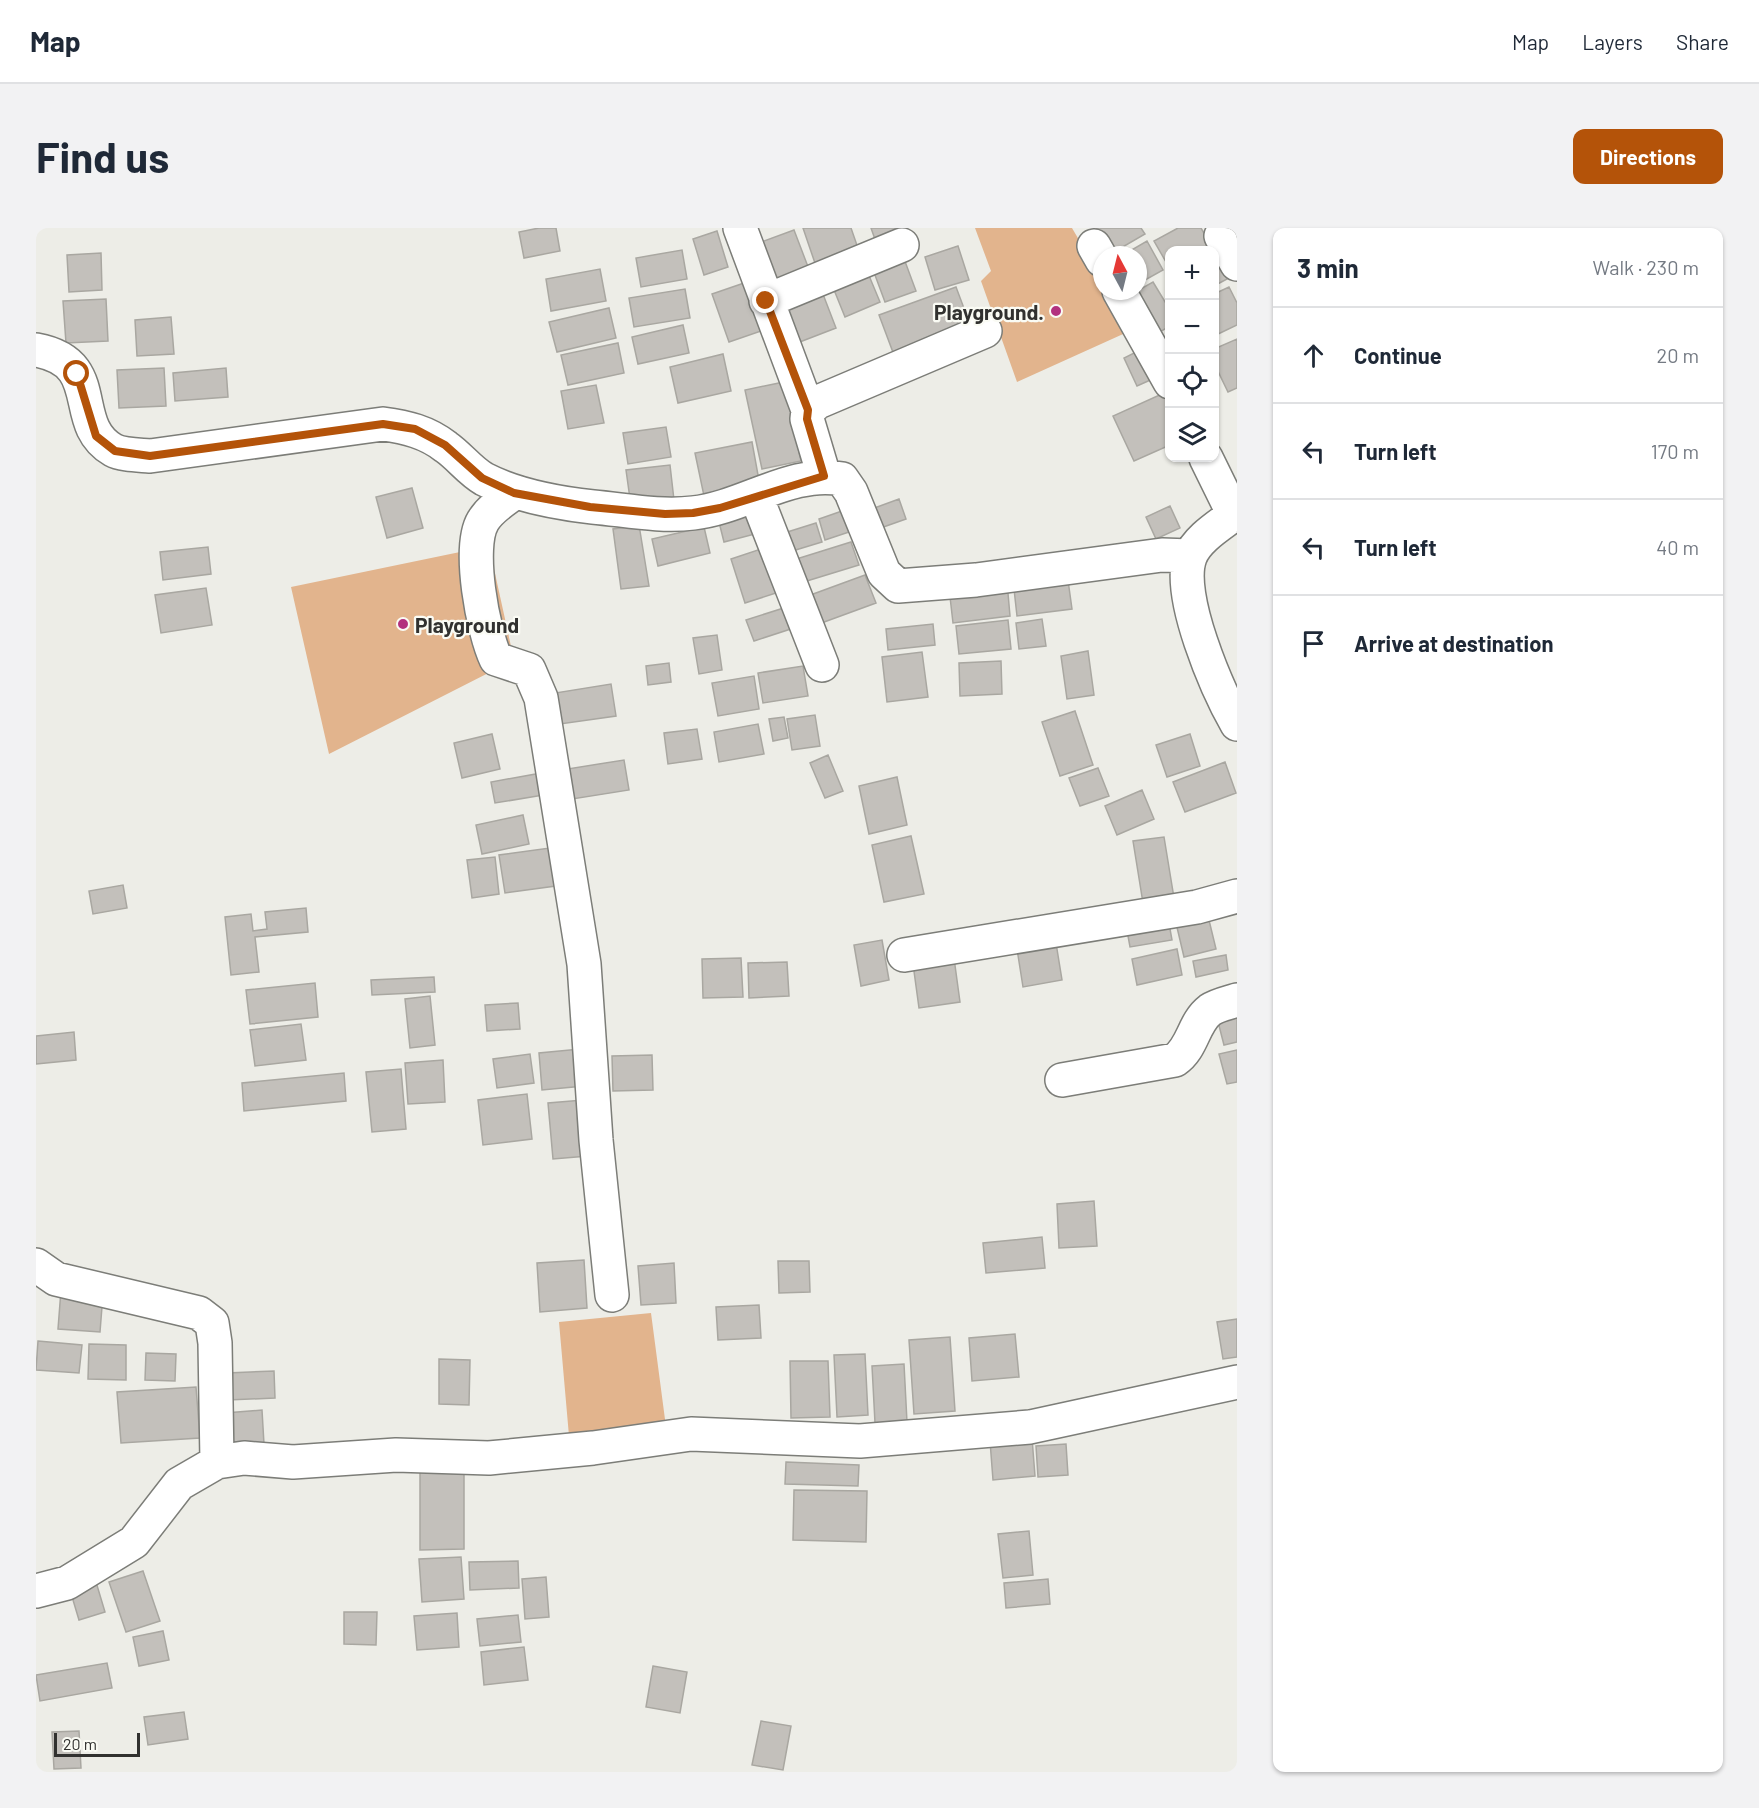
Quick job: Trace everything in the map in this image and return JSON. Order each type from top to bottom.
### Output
[{"type":"street","points":[[740,228],[808,410],[807,419],[824,476]]},
{"type":"street","points":[[1221,236],[1237,264]]},
{"type":"street","points":[[766,301],[902,245]]},
{"type":"street","points":[[1124,300],[1165,373]]},
{"type":"street","points":[[808,410],[818,402],[986,331]]},
{"type":"street","points":[[36,350],[53,353],[69,361],[77,374],[96,436],[115,451],[150,456],[383,424],[415,429],[445,445],[482,478],[514,493],[590,507],[665,514],[693,513],[720,508],[824,476],[842,479],[851,492],[884,573],[898,586],[953,582],[1162,555],[1190,556]]},
{"type":"street","points":[[1208,462],[1235,513],[1206,537],[1190,556],[1188,587],[1201,646],[1237,724]]},
{"type":"street","points":[[514,493],[491,510],[482,522],[476,544],[477,570],[488,637],[496,659],[529,670],[541,698],[584,964],[596,1140],[612,1295]]},
{"type":"street","points":[[756,496],[822,665]]},
{"type":"street","points":[[904,955],[1197,907],[1237,896]]},
{"type":"street","points":[[1062,1080],[1175,1060],[1185,1053],[1205,1014],[1212,1008],[1237,1000]]},
{"type":"street","points":[[36,1265],[57,1279],[199,1313],[212,1323],[215,1342],[217,1462]]},
{"type":"street","points":[[36,1591],[68,1583],[134,1542],[179,1484],[217,1462],[244,1458],[293,1462],[396,1455],[489,1458],[593,1448],[691,1434],[860,1441],[1030,1427],[1237,1382]]},
{"type":"shaded area","name":"Playground.","points":[[975,228],[1072,228],[1093,264],[1093,300],[1114,300],[1132,330],[1017,382],[981,281],[991,271]]},
{"type":"shaded area","name":"Playground","points":[[489,546],[514,660],[329,754],[291,587]]},
{"type":"shaded area","points":[[651,1313],[666,1427],[569,1436],[559,1322]]},
{"type":"building","points":[[539,228],[556,228],[560,251],[524,258],[519,232]]},
{"type":"building","points":[[803,228],[851,228],[860,254],[817,269]]},
{"type":"building","points":[[871,228],[895,228],[898,237],[877,245]]},
{"type":"building","points":[[1098,228],[1141,228],[1145,234],[1124,246],[1104,246],[1094,230]]},
{"type":"building","points":[[1178,228],[1201,228],[1211,246],[1165,246],[1165,260],[1154,241]]},
{"type":"building","points":[[794,230],[810,272],[769,287],[753,245]]},
{"type":"building","points":[[717,231],[728,267],[704,275],[693,239]]},
{"type":"building","points":[[1147,241],[1163,270],[1147,279],[1147,246],[1138,246]]},
{"type":"building","points":[[958,246],[969,280],[935,290],[925,257]]},
{"type":"building","points":[[682,250],[687,279],[641,287],[636,258]]},
{"type":"building","points":[[101,253],[102,290],[69,292],[67,255]]},
{"type":"building","points":[[903,256],[916,291],[885,302],[872,267]]},
{"type":"building","points":[[1219,261],[1229,278],[1219,283]]},
{"type":"building","points":[[865,266],[880,302],[845,317],[830,280]]},
{"type":"building","points":[[600,269],[606,301],[551,311],[546,279]]},
{"type":"building","points":[[747,282],[764,330],[729,342],[712,294]]},
{"type":"building","points":[[1153,282],[1165,302],[1165,329],[1153,336],[1140,300],[1147,300],[1147,285]]},
{"type":"building","points":[[956,287],[971,327],[894,355],[879,315]]},
{"type":"building","points":[[1229,287],[1237,303],[1237,325],[1219,334],[1219,300],[1219,292]]},
{"type":"building","points":[[685,289],[690,318],[634,327],[629,298]]},
{"type":"building","points":[[821,289],[836,328],[792,345],[777,306]]},
{"type":"building","points":[[106,299],[108,341],[66,343],[63,301]]},
{"type":"building","points":[[609,308],[616,338],[557,352],[549,322]]},
{"type":"building","points":[[171,317],[174,354],[137,356],[135,320]]},
{"type":"building","points":[[683,325],[689,353],[638,364],[632,337]]},
{"type":"building","points":[[1237,339],[1237,388],[1228,392],[1219,373],[1219,347]]},
{"type":"building","points":[[618,343],[624,373],[568,385],[561,355]]},
{"type":"building","points":[[1144,348],[1157,377],[1137,386],[1124,358]]},
{"type":"building","points":[[723,354],[731,391],[678,403],[670,367]]},
{"type":"building","points":[[164,368],[166,406],[119,408],[117,370]]},
{"type":"building","points":[[226,368],[228,397],[175,401],[173,373]]},
{"type":"building","points":[[784,382],[801,461],[762,469],[745,390]]},
{"type":"building","points":[[596,385],[604,423],[568,429],[561,391]]},
{"type":"building","points":[[1164,393],[1165,447],[1134,461],[1113,416]]},
{"type":"building","points":[[666,427],[671,457],[628,464],[623,433]]},
{"type":"building","points":[[752,442],[760,486],[704,496],[695,453]]},
{"type":"building","points":[[670,465],[674,500],[631,506],[626,470]]},
{"type":"building","points":[[412,488],[423,528],[387,538],[376,497]]},
{"type":"building","points":[[899,499],[906,519],[875,530],[869,510]]},
{"type":"building","points":[[1170,506],[1180,528],[1156,539],[1146,517]]},
{"type":"building","points":[[749,510],[755,534],[724,542],[718,518]]},
{"type":"building","points":[[842,511],[849,532],[825,540],[819,519]]},
{"type":"building","points":[[816,523],[822,542],[789,552],[784,533]]},
{"type":"building","points":[[639,525],[649,586],[621,589],[613,529]]},
{"type":"building","points":[[704,527],[710,553],[658,566],[652,539]]},
{"type":"building","points":[[851,542],[859,565],[797,584],[790,561]]},
{"type":"building","points":[[208,547],[211,574],[163,580],[160,552]]},
{"type":"building","points":[[764,548],[779,592],[745,603],[731,559]]},
{"type":"building","points":[[1067,573],[1072,609],[1017,616],[1013,580]]},
{"type":"building","points":[[865,575],[876,603],[816,625],[805,597]]},
{"type":"building","points":[[1007,582],[1010,616],[953,623],[949,588]]},
{"type":"building","points":[[206,588],[212,625],[161,633],[155,595]]},
{"type":"building","points":[[790,606],[797,627],[754,641],[746,620]]},
{"type":"building","points":[[1042,619],[1046,646],[1019,649],[1016,623]]},
{"type":"building","points":[[1008,620],[1011,649],[959,654],[956,626]]},
{"type":"building","points":[[933,624],[935,645],[888,650],[886,629]]},
{"type":"building","points":[[717,635],[722,670],[699,674],[693,638]]},
{"type":"building","points":[[1088,651],[1094,695],[1067,699],[1061,656]]},
{"type":"building","points":[[922,652],[928,697],[887,702],[882,657]]},
{"type":"building","points":[[1001,661],[1002,694],[960,696],[959,663]]},
{"type":"building","points":[[669,663],[671,682],[648,685],[646,666]]},
{"type":"building","points":[[803,666],[808,696],[763,703],[758,673]]},
{"type":"building","points":[[754,676],[759,709],[718,716],[712,683]]},
{"type":"building","points":[[611,684],[616,716],[560,724],[555,693]]},
{"type":"building","points":[[1075,711],[1093,765],[1060,776],[1042,722]]},
{"type":"building","points":[[815,715],[820,746],[792,750],[787,719]]},
{"type":"building","points":[[784,717],[788,738],[773,741],[769,719]]},
{"type":"building","points":[[758,724],[764,754],[719,762],[714,732]]},
{"type":"building","points":[[697,729],[702,759],[668,764],[664,733]]},
{"type":"building","points":[[492,734],[500,769],[462,778],[454,743]]},
{"type":"building","points":[[1190,734],[1200,766],[1167,777],[1156,745]]},
{"type":"building","points":[[828,755],[843,791],[825,798],[810,763]]},
{"type":"building","points":[[624,760],[629,790],[566,800],[561,770]]},
{"type":"building","points":[[1225,762],[1236,793],[1185,812],[1173,782]]},
{"type":"building","points":[[1098,768],[1109,796],[1080,806],[1069,778]]},
{"type":"building","points":[[547,772],[550,794],[495,803],[491,782]]},
{"type":"building","points":[[897,777],[907,825],[869,834],[859,786]]},
{"type":"building","points":[[1142,790],[1154,819],[1117,835],[1105,806]]},
{"type":"building","points":[[523,815],[529,844],[482,854],[476,825]]},
{"type":"building","points":[[911,836],[924,894],[884,902],[872,845]]},
{"type":"building","points":[[1164,837],[1174,898],[1143,903],[1133,841]]},
{"type":"building","points":[[557,847],[563,885],[505,893],[499,855]]},
{"type":"building","points":[[495,857],[499,894],[472,898],[467,860]]},
{"type":"building","points":[[123,885],[127,908],[93,914],[89,891]]},
{"type":"building","points":[[306,908],[308,932],[255,937],[259,972],[231,975],[225,917],[251,914],[253,931],[267,929],[265,912]]},
{"type":"building","points":[[1208,916],[1216,949],[1184,957],[1176,923]]},
{"type":"building","points":[[1168,918],[1172,940],[1130,947],[1126,925]]},
{"type":"building","points":[[882,940],[889,980],[861,986],[854,945]]},
{"type":"building","points":[[1056,943],[1062,980],[1023,987],[1017,949]]},
{"type":"building","points":[[1177,949],[1182,975],[1137,985],[1132,959]]},
{"type":"building","points":[[1226,955],[1228,970],[1196,977],[1193,961]]},
{"type":"building","points":[[741,958],[743,997],[703,998],[702,959]]},
{"type":"building","points":[[954,958],[960,1002],[919,1008],[913,964]]},
{"type":"building","points":[[787,962],[789,996],[749,998],[748,963]]},
{"type":"building","points":[[434,977],[435,992],[372,995],[371,980]]},
{"type":"building","points":[[315,983],[318,1017],[250,1024],[246,990]]},
{"type":"building","points":[[430,996],[435,1045],[410,1048],[405,999]]},
{"type":"building","points":[[518,1003],[520,1029],[487,1031],[485,1005]]},
{"type":"building","points":[[1237,1009],[1237,1042],[1224,1045],[1216,1014]]},
{"type":"building","points":[[301,1024],[306,1060],[255,1066],[250,1030]]},
{"type":"building","points":[[74,1032],[76,1060],[36,1064],[36,1036]]},
{"type":"building","points":[[580,1049],[584,1086],[542,1090],[539,1053]]},
{"type":"building","points":[[1237,1050],[1237,1082],[1227,1084],[1219,1054]]},
{"type":"building","points":[[530,1054],[534,1083],[497,1088],[493,1059]]},
{"type":"building","points":[[652,1055],[653,1090],[613,1091],[612,1056]]},
{"type":"building","points":[[443,1060],[445,1102],[408,1104],[405,1063]]},
{"type":"building","points":[[401,1069],[406,1129],[372,1132],[366,1072]]},
{"type":"building","points":[[344,1073],[346,1101],[244,1111],[242,1083]]},
{"type":"building","points":[[527,1094],[532,1139],[483,1145],[478,1100]]},
{"type":"building","points":[[583,1100],[588,1156],[553,1159],[548,1103]]},
{"type":"building","points":[[1094,1201],[1097,1246],[1059,1248],[1057,1204]]},
{"type":"building","points":[[1042,1237],[1045,1268],[986,1273],[983,1243]]},
{"type":"building","points":[[584,1260],[587,1308],[540,1312],[537,1263]]},
{"type":"building","points":[[778,1261],[809,1261],[810,1292],[779,1293]]},
{"type":"building","points":[[674,1263],[676,1303],[641,1305],[638,1266]]},
{"type":"building","points":[[61,1290],[103,1294],[100,1332],[58,1329]]},
{"type":"building","points":[[759,1305],[761,1338],[718,1340],[716,1307]]},
{"type":"building","points":[[1237,1319],[1237,1357],[1223,1359],[1217,1322]]},
{"type":"building","points":[[1015,1334],[1019,1377],[972,1381],[969,1338]]},
{"type":"building","points":[[950,1337],[955,1411],[914,1414],[909,1340]]},
{"type":"building","points":[[38,1341],[82,1345],[79,1373],[36,1370]]},
{"type":"building","points":[[89,1344],[126,1345],[126,1380],[88,1379]]},
{"type":"building","points":[[146,1353],[176,1354],[175,1381],[145,1380]]},
{"type":"building","points":[[865,1354],[868,1415],[837,1417],[834,1355]]},
{"type":"building","points":[[439,1359],[470,1360],[469,1405],[439,1404]]},
{"type":"building","points":[[790,1361],[828,1361],[830,1417],[791,1418]]},
{"type":"building","points":[[904,1364],[907,1422],[875,1423],[872,1366]]},
{"type":"building","points":[[274,1371],[275,1398],[228,1400],[227,1373]]},
{"type":"building","points":[[196,1387],[200,1438],[121,1443],[117,1392]]},
{"type":"building","points":[[262,1410],[264,1444],[227,1447],[225,1413]]},
{"type":"building","points":[[1032,1438],[1035,1476],[993,1480],[990,1441]]},
{"type":"building","points":[[1066,1444],[1068,1475],[1038,1477],[1036,1446]]},
{"type":"building","points":[[786,1462],[859,1465],[858,1486],[785,1484]]},
{"type":"building","points":[[464,1466],[464,1549],[420,1550],[420,1467]]},
{"type":"building","points":[[794,1490],[867,1491],[866,1542],[793,1540]]},
{"type":"building","points":[[1029,1531],[1033,1575],[1003,1578],[998,1534]]},
{"type":"building","points":[[461,1557],[464,1599],[422,1602],[419,1559]]},
{"type":"building","points":[[518,1561],[519,1588],[470,1590],[469,1562]]},
{"type":"building","points":[[143,1571],[160,1621],[126,1632],[109,1582]]},
{"type":"building","points":[[546,1577],[549,1617],[525,1619],[522,1579]]},
{"type":"building","points":[[1048,1579],[1050,1604],[1006,1608],[1004,1583]]},
{"type":"building","points":[[96,1582],[105,1612],[79,1620],[70,1590]]},
{"type":"building","points":[[344,1612],[377,1612],[376,1645],[344,1644]]},
{"type":"building","points":[[457,1613],[459,1647],[417,1650],[414,1616]]},
{"type":"building","points":[[518,1615],[521,1642],[480,1646],[477,1619]]},
{"type":"building","points":[[163,1631],[169,1660],[139,1666],[133,1637]]},
{"type":"building","points":[[524,1647],[528,1680],[484,1685],[481,1652]]},
{"type":"building","points":[[107,1663],[112,1688],[40,1701],[36,1675]]},
{"type":"building","points":[[653,1666],[687,1672],[680,1713],[646,1707]]},
{"type":"building","points":[[184,1712],[188,1739],[148,1745],[144,1717]]},
{"type":"building","points":[[761,1721],[791,1726],[783,1770],[752,1765]]},
{"type":"building","points":[[79,1731],[81,1768],[54,1769],[52,1732]]},
{"type":"place","name":"Playground.","points":[[1056,311]]},
{"type":"place","name":"Playground","points":[[403,624]]},
{"type":"route","points":[[77,374],[96,436],[115,451],[150,456],[383,424],[415,429],[445,445],[482,478],[514,493],[590,507],[665,514],[693,513],[720,508],[793,483],[824,476],[807,419],[808,410],[766,301]]}]
